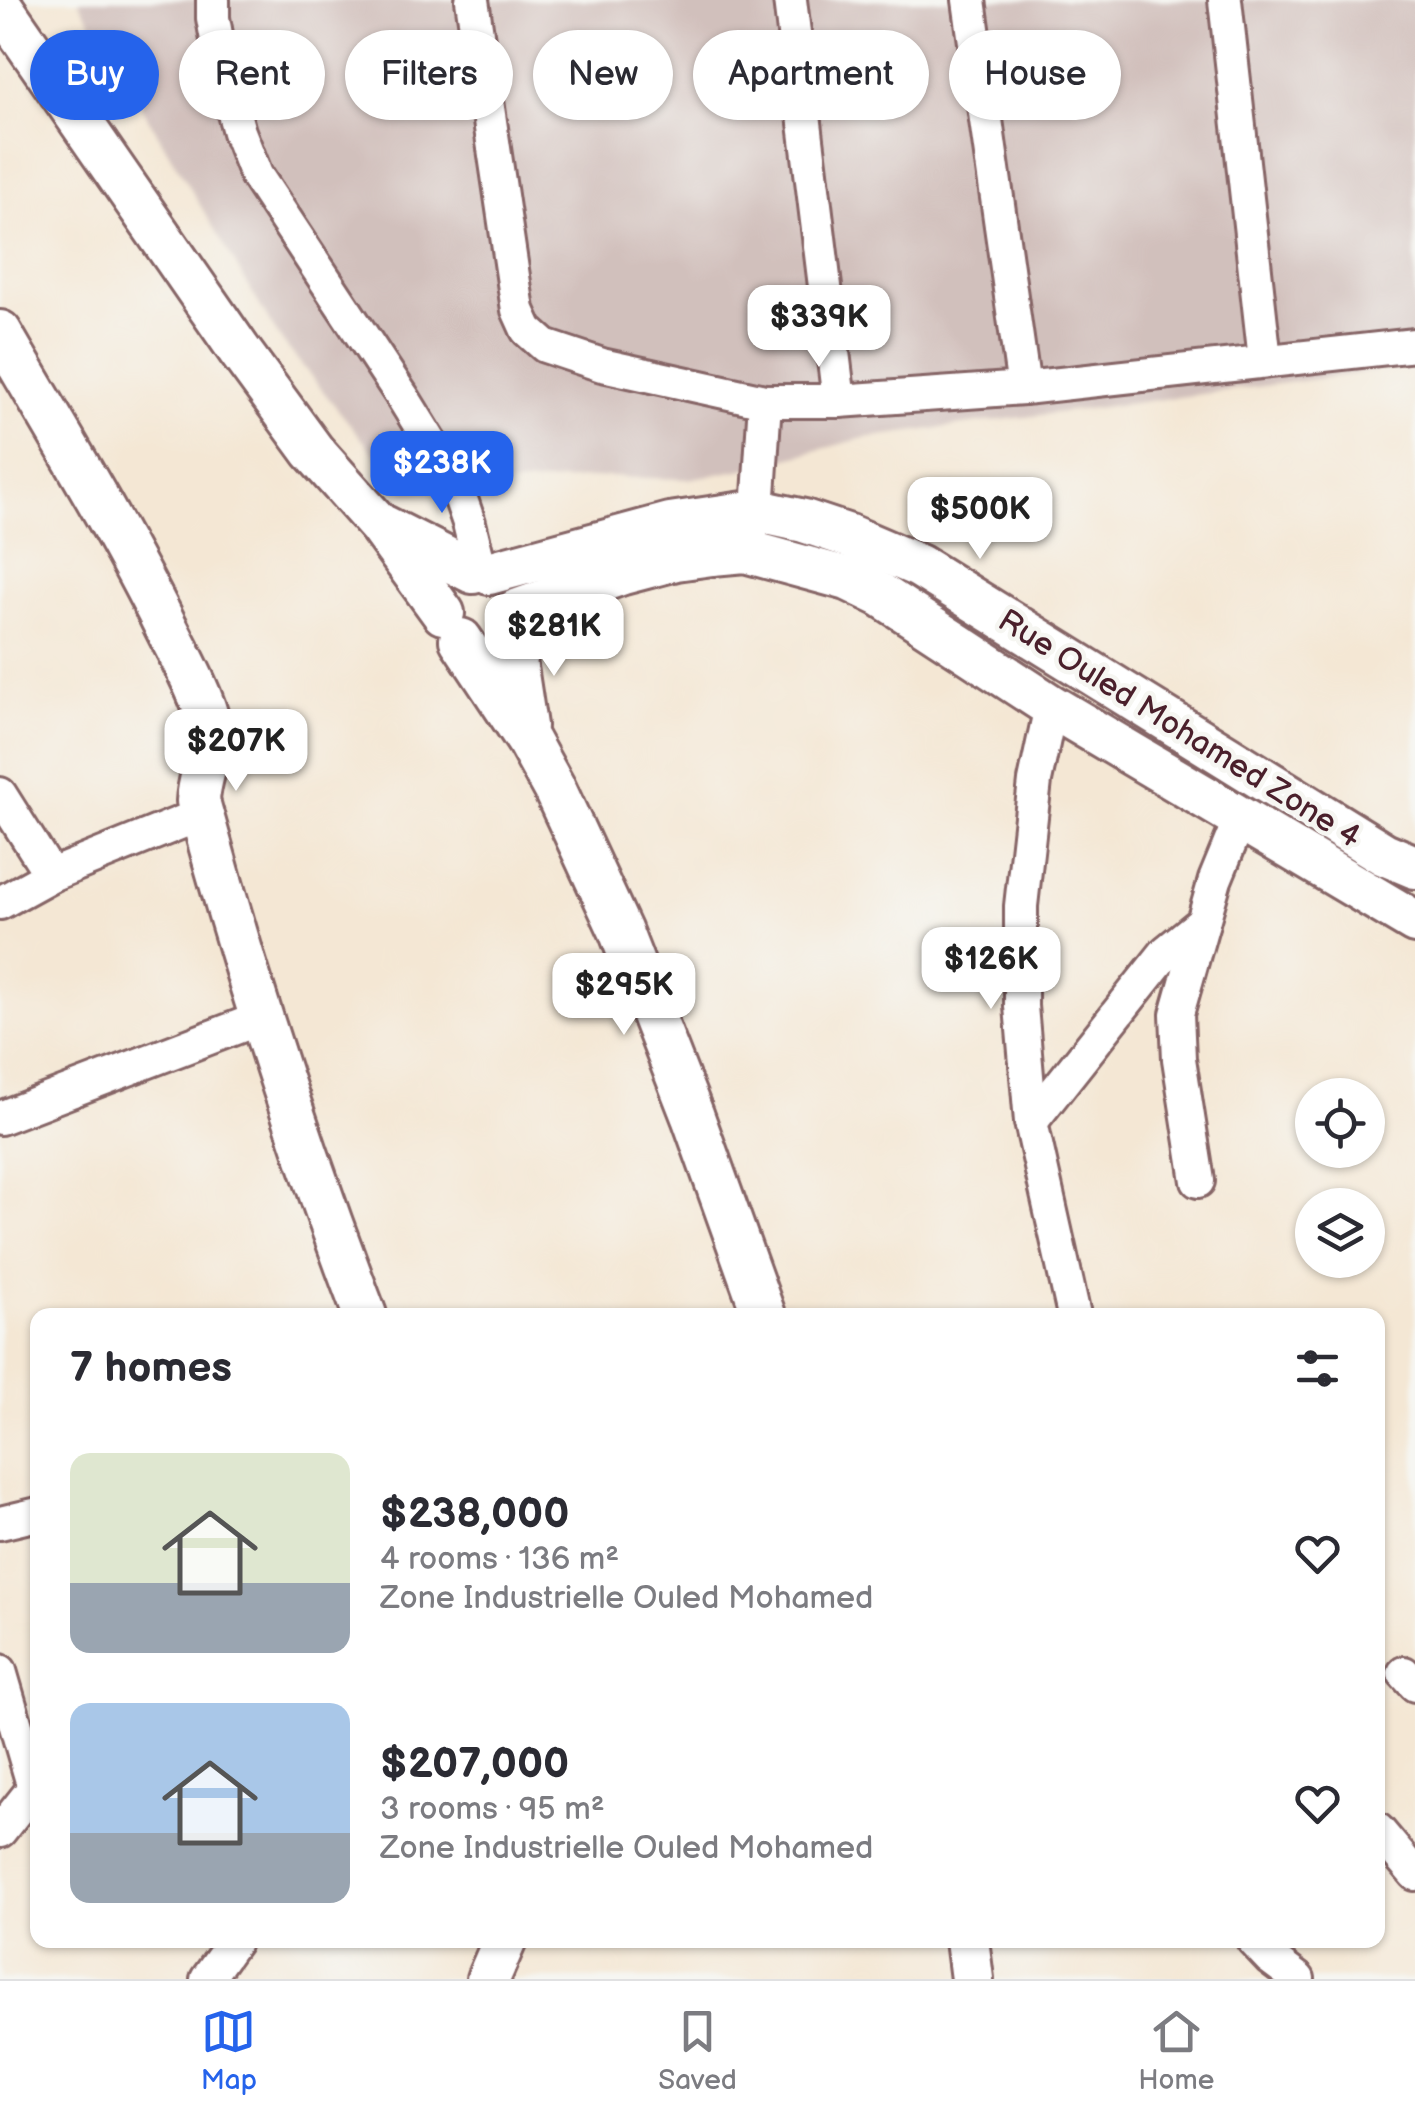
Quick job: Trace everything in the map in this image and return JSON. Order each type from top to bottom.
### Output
[{"type":"street","points":[[213,0],[223,73],[256,175],[392,379],[455,482],[481,572]]},
{"type":"street","points":[[472,0],[518,310],[527,330],[544,346],[602,365],[765,401],[839,401],[1024,388],[1415,345]]},
{"type":"street","points":[[790,0],[839,401]]},
{"type":"street","points":[[969,0],[1024,388]]},
{"type":"street","points":[[1225,0],[1264,360]]},
{"type":"street","points":[[0,5],[260,379],[313,451],[379,525],[528,742],[555,790],[620,930],[761,1308]]},
{"type":"street","points":[[0,332],[138,571],[209,724],[208,754],[198,801],[261,1018],[363,1308]]},
{"type":"street","points":[[752,531],[765,401]]},
{"type":"street","name":"Rue Ouled Mohamed Zone 4","points":[[513,620],[623,573],[676,559],[752,531],[804,522],[850,536],[919,566],[1368,844],[1415,867]]},
{"type":"street","name":"Rue Ouled Mohamed Zone 4","points":[[481,572],[670,524],[752,531],[881,595],[1051,706],[1415,922]]},
{"type":"street","points":[[379,525],[500,578],[509,587],[514,599],[513,620],[528,742]]},
{"type":"street","points":[[452,627],[446,592],[462,576],[481,572]]},
{"type":"street","points":[[452,627],[482,644],[493,642],[513,620]]},
{"type":"street","points":[[1051,706],[1035,781],[1022,906],[1022,1006],[1030,1122],[1072,1308]]},
{"type":"street","points":[[0,794],[52,875]]},
{"type":"street","points":[[0,903],[52,875],[202,814]]},
{"type":"street","points":[[1198,1181],[1179,1059],[1177,1014],[1215,880],[1240,819]]},
{"type":"street","points":[[1030,1122],[1166,952],[1203,922]]},
{"type":"street","points":[[0,1118],[261,1018]]},
{"type":"street","points":[[0,1523],[30,1516]]},
{"type":"street","points":[[0,1670],[30,1768]]},
{"type":"street","points":[[0,1831],[30,1795]]},
{"type":"street","points":[[1385,1838],[1415,1874]]},
{"type":"street","points":[[206,1979],[228,1948]]},
{"type":"street","points":[[488,1979],[502,1948]]},
{"type":"street","points":[[1260,1948],[1298,1979]]},
{"type":"shaded area","points":[[78,0],[1415,0],[1415,366],[864,438],[750,468],[688,479],[607,477],[407,494],[278,336],[149,120],[159,120],[159,30],[96,30]]}]
